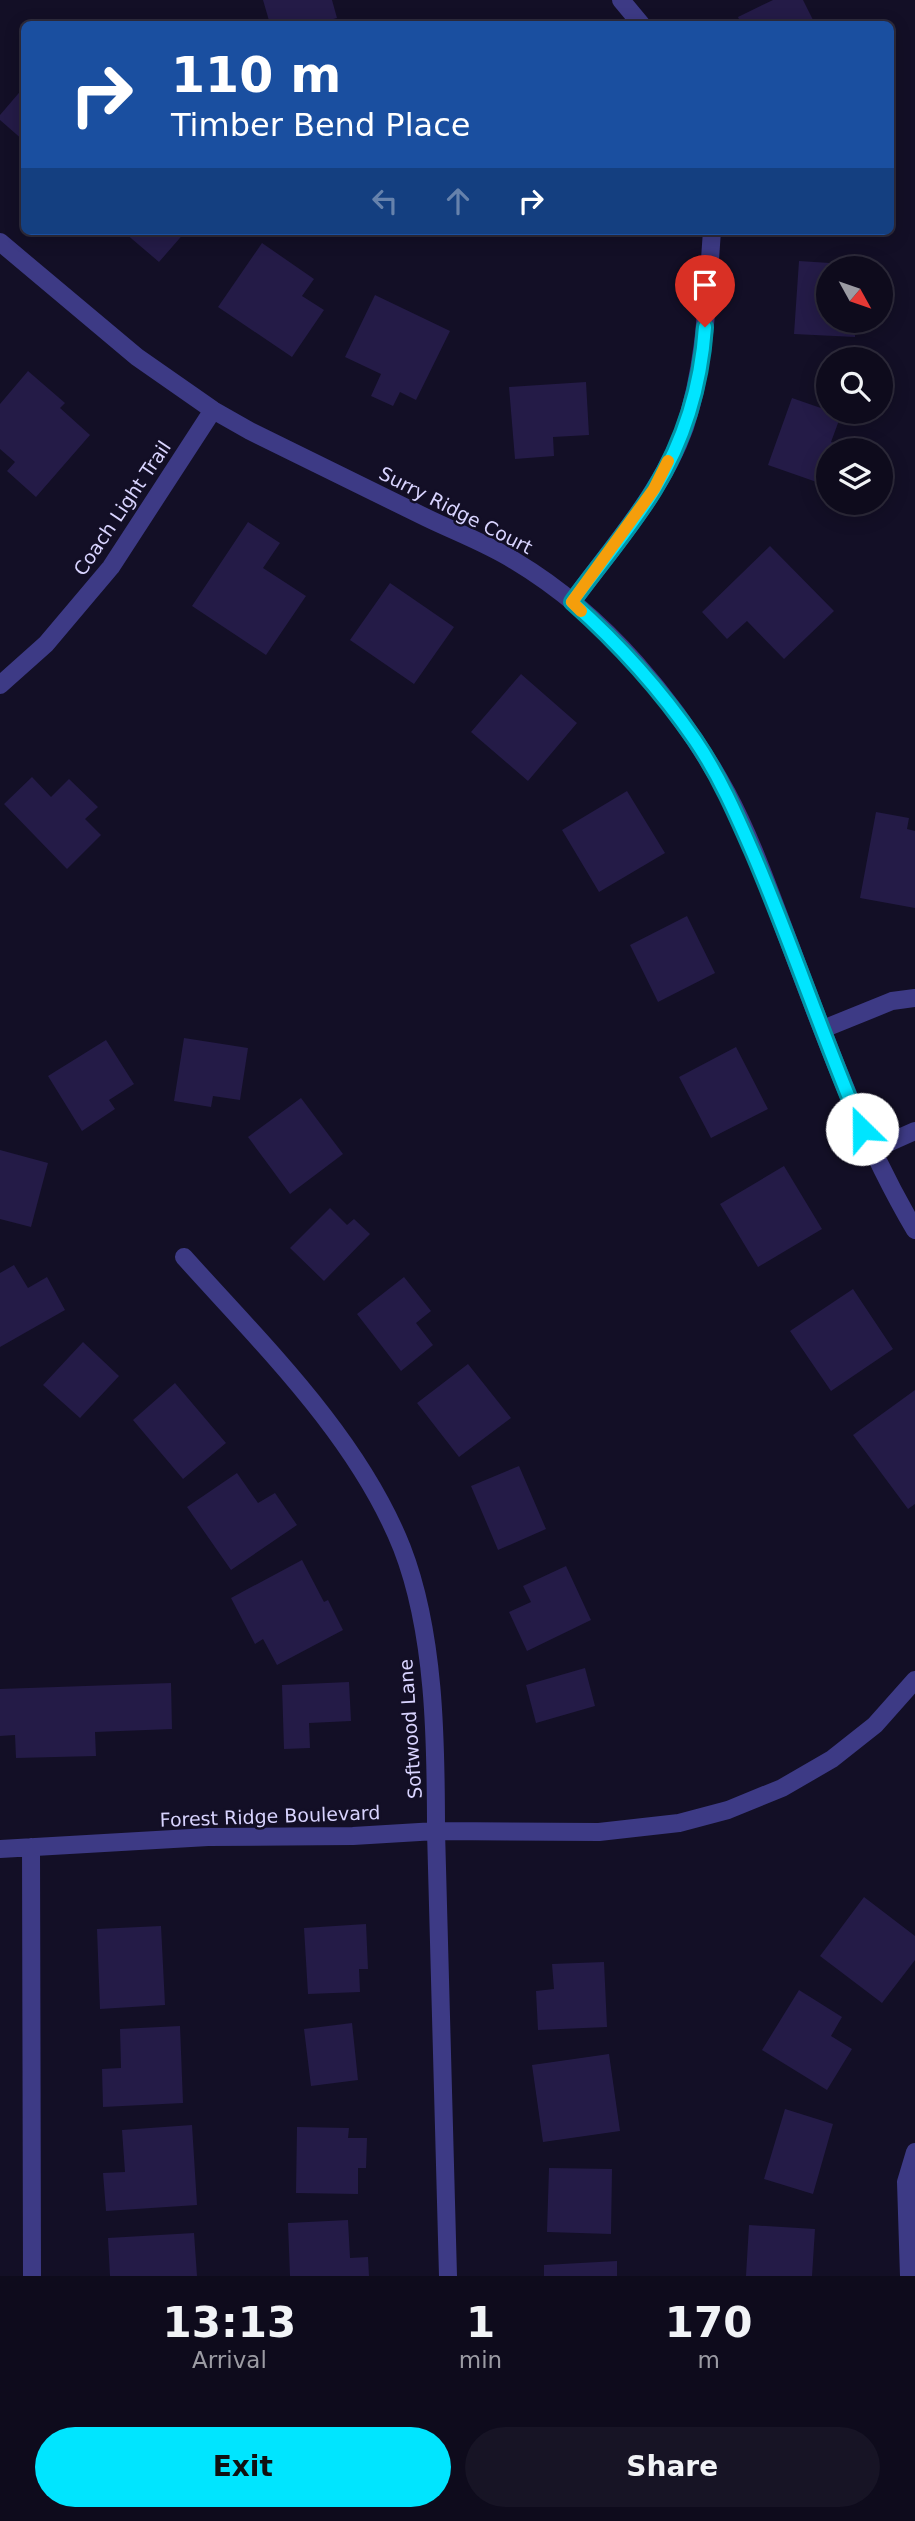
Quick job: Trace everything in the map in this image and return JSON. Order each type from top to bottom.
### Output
[{"type":"street","points":[[621,0],[638,21]]},
{"type":"street","points":[[572,602],[654,489],[684,429],[703,352],[712,235]]},
{"type":"street","name":"Surry Ridge Court","points":[[0,242],[137,357],[213,410],[250,431],[515,561],[572,602],[610,636],[666,700],[696,741],[728,796],[768,889],[835,1065],[872,1150],[915,1230]]},
{"type":"street","name":"Coach Light Trail","points":[[0,685],[46,644],[111,567],[213,410]]},
{"type":"street","points":[[823,1029],[892,1001],[915,998]]},
{"type":"street","points":[[872,1150],[915,1131]]},
{"type":"street","name":"Softwood Lane","points":[[184,1257],[262,1343],[332,1427],[370,1482],[402,1549],[418,1602],[430,1677],[436,1758],[448,2276]]},
{"type":"street","name":"Forest Ridge Boulevard","points":[[0,1849],[208,1837],[599,1832],[679,1823],[728,1810],[782,1788],[832,1759],[875,1726],[915,1680]]},
{"type":"street","points":[[31,1847],[32,2276]]},
{"type":"street","points":[[909,2276],[906,2182],[915,2152]]},
{"type":"building","points":[[263,0],[332,0],[337,18],[326,21],[269,21]]},
{"type":"building","points":[[773,0],[803,0],[814,21],[740,21],[738,17]]},
{"type":"building","points":[[21,90],[21,138],[0,120],[0,115]]},
{"type":"building","points":[[127,235],[183,235],[159,262]]},
{"type":"building","points":[[262,243],[314,279],[302,296],[324,310],[292,357],[218,307]]},
{"type":"building","points":[[799,261],[816,262],[816,333],[855,333],[855,337],[794,334]]},
{"type":"building","points":[[375,295],[450,331],[416,400],[400,392],[393,406],[371,396],[381,374],[345,357]]},
{"type":"building","points":[[28,371],[65,403],[60,408],[90,435],[36,497],[7,471],[15,462],[0,449],[0,404]]},
{"type":"building","points":[[586,382],[589,435],[553,437],[554,456],[515,459],[509,387]]},
{"type":"building","points":[[792,398],[816,406],[816,424],[838,424],[832,438],[816,438],[816,482],[768,465]]},
{"type":"building","points":[[248,522],[280,543],[263,568],[306,596],[266,655],[192,606]]},
{"type":"building","points":[[770,546],[834,611],[784,659],[747,621],[727,639],[702,612]]},
{"type":"building","points":[[390,583],[454,627],[414,684],[350,640]]},
{"type":"building","points":[[521,674],[577,723],[528,781],[471,732]]},
{"type":"building","points":[[32,777],[51,797],[69,779],[98,807],[85,819],[101,835],[67,869],[4,804]]},
{"type":"building","points":[[627,791],[665,853],[599,892],[562,830]]},
{"type":"building","points":[[876,812],[909,818],[907,829],[915,831],[915,908],[860,898]]},
{"type":"building","points":[[687,916],[715,973],[658,1002],[630,945]]},
{"type":"building","points":[[184,1038],[248,1048],[240,1100],[213,1096],[211,1107],[174,1101]]},
{"type":"building","points":[[106,1040],[134,1084],[109,1100],[115,1109],[82,1131],[48,1076]]},
{"type":"building","points":[[736,1047],[768,1109],[711,1138],[679,1077]]},
{"type":"building","points":[[301,1098],[343,1154],[290,1194],[248,1137]]},
{"type":"building","points":[[0,1150],[48,1163],[31,1227],[0,1219]]},
{"type":"building","points":[[784,1166],[822,1229],[758,1267],[720,1204]]},
{"type":"building","points":[[330,1208],[347,1225],[354,1219],[370,1234],[324,1281],[290,1248]]},
{"type":"building","points":[[14,1265],[28,1288],[47,1277],[65,1310],[0,1347],[0,1273]]},
{"type":"building","points":[[404,1277],[431,1311],[416,1323],[433,1345],[401,1371],[357,1314]]},
{"type":"building","points":[[853,1289],[893,1349],[831,1391],[790,1331]]},
{"type":"building","points":[[83,1342],[119,1376],[80,1418],[43,1385]]},
{"type":"building","points":[[468,1364],[511,1418],[459,1457],[417,1403]]},
{"type":"building","points":[[175,1383],[226,1443],[183,1479],[133,1420]]},
{"type":"building","points":[[915,1390],[915,1504],[908,1509],[853,1435]]},
{"type":"building","points":[[519,1466],[546,1529],[498,1550],[471,1486]]},
{"type":"building","points":[[237,1473],[258,1503],[275,1493],[297,1525],[231,1570],[187,1507]]},
{"type":"building","points":[[302,1560],[324,1602],[328,1600],[343,1630],[277,1665],[263,1639],[255,1644],[231,1598]]},
{"type":"building","points":[[566,1566],[591,1620],[527,1651],[509,1612],[531,1602],[523,1586]]},
{"type":"building","points":[[585,1668],[595,1706],[536,1723],[526,1685]]},
{"type":"building","points":[[349,1682],[351,1721],[309,1723],[310,1748],[284,1749],[282,1685]]},
{"type":"building","points":[[171,1683],[172,1729],[95,1732],[96,1756],[16,1758],[15,1735],[0,1736],[0,1689]]},
{"type":"building","points":[[864,1897],[915,1936],[915,1960],[882,2003],[820,1956]]},
{"type":"building","points":[[366,1924],[368,1969],[359,1969],[360,1992],[308,1994],[304,1928]]},
{"type":"building","points":[[161,1926],[165,2005],[100,2009],[97,1929]]},
{"type":"building","points":[[604,1962],[607,2027],[538,2030],[536,1991],[554,1989],[552,1964]]},
{"type":"building","points":[[799,1990],[842,2017],[831,2036],[852,2049],[827,2090],[762,2050]]},
{"type":"building","points":[[352,2023],[358,2080],[311,2086],[304,2029]]},
{"type":"building","points":[[180,2026],[183,2103],[103,2107],[102,2069],[121,2068],[120,2029]]},
{"type":"building","points":[[609,2054],[620,2131],[543,2142],[532,2065]]},
{"type":"building","points":[[785,2109],[833,2124],[813,2194],[764,2179]]},
{"type":"building","points":[[192,2125],[197,2205],[106,2211],[103,2173],[125,2172],[122,2130]]},
{"type":"building","points":[[297,2127],[349,2128],[348,2138],[367,2138],[366,2168],[358,2168],[358,2194],[296,2193]]},
{"type":"building","points":[[549,2168],[612,2169],[611,2234],[547,2232]]},
{"type":"building","points":[[348,2220],[350,2258],[368,2257],[369,2276],[290,2276],[288,2223]]},
{"type":"building","points":[[749,2225],[815,2229],[812,2276],[746,2276]]},
{"type":"building","points":[[194,2233],[197,2276],[110,2276],[108,2238]]},
{"type":"building","points":[[617,2261],[617,2276],[544,2276],[544,2265]]},
{"type":"slow traffic","points":[[581,611],[572,602],[654,489],[668,461]]},
{"type":"route","points":[[705,327],[698,381],[684,429],[654,489],[572,602],[610,636],[666,700],[696,741],[728,796],[768,889],[862,1129]]}]
